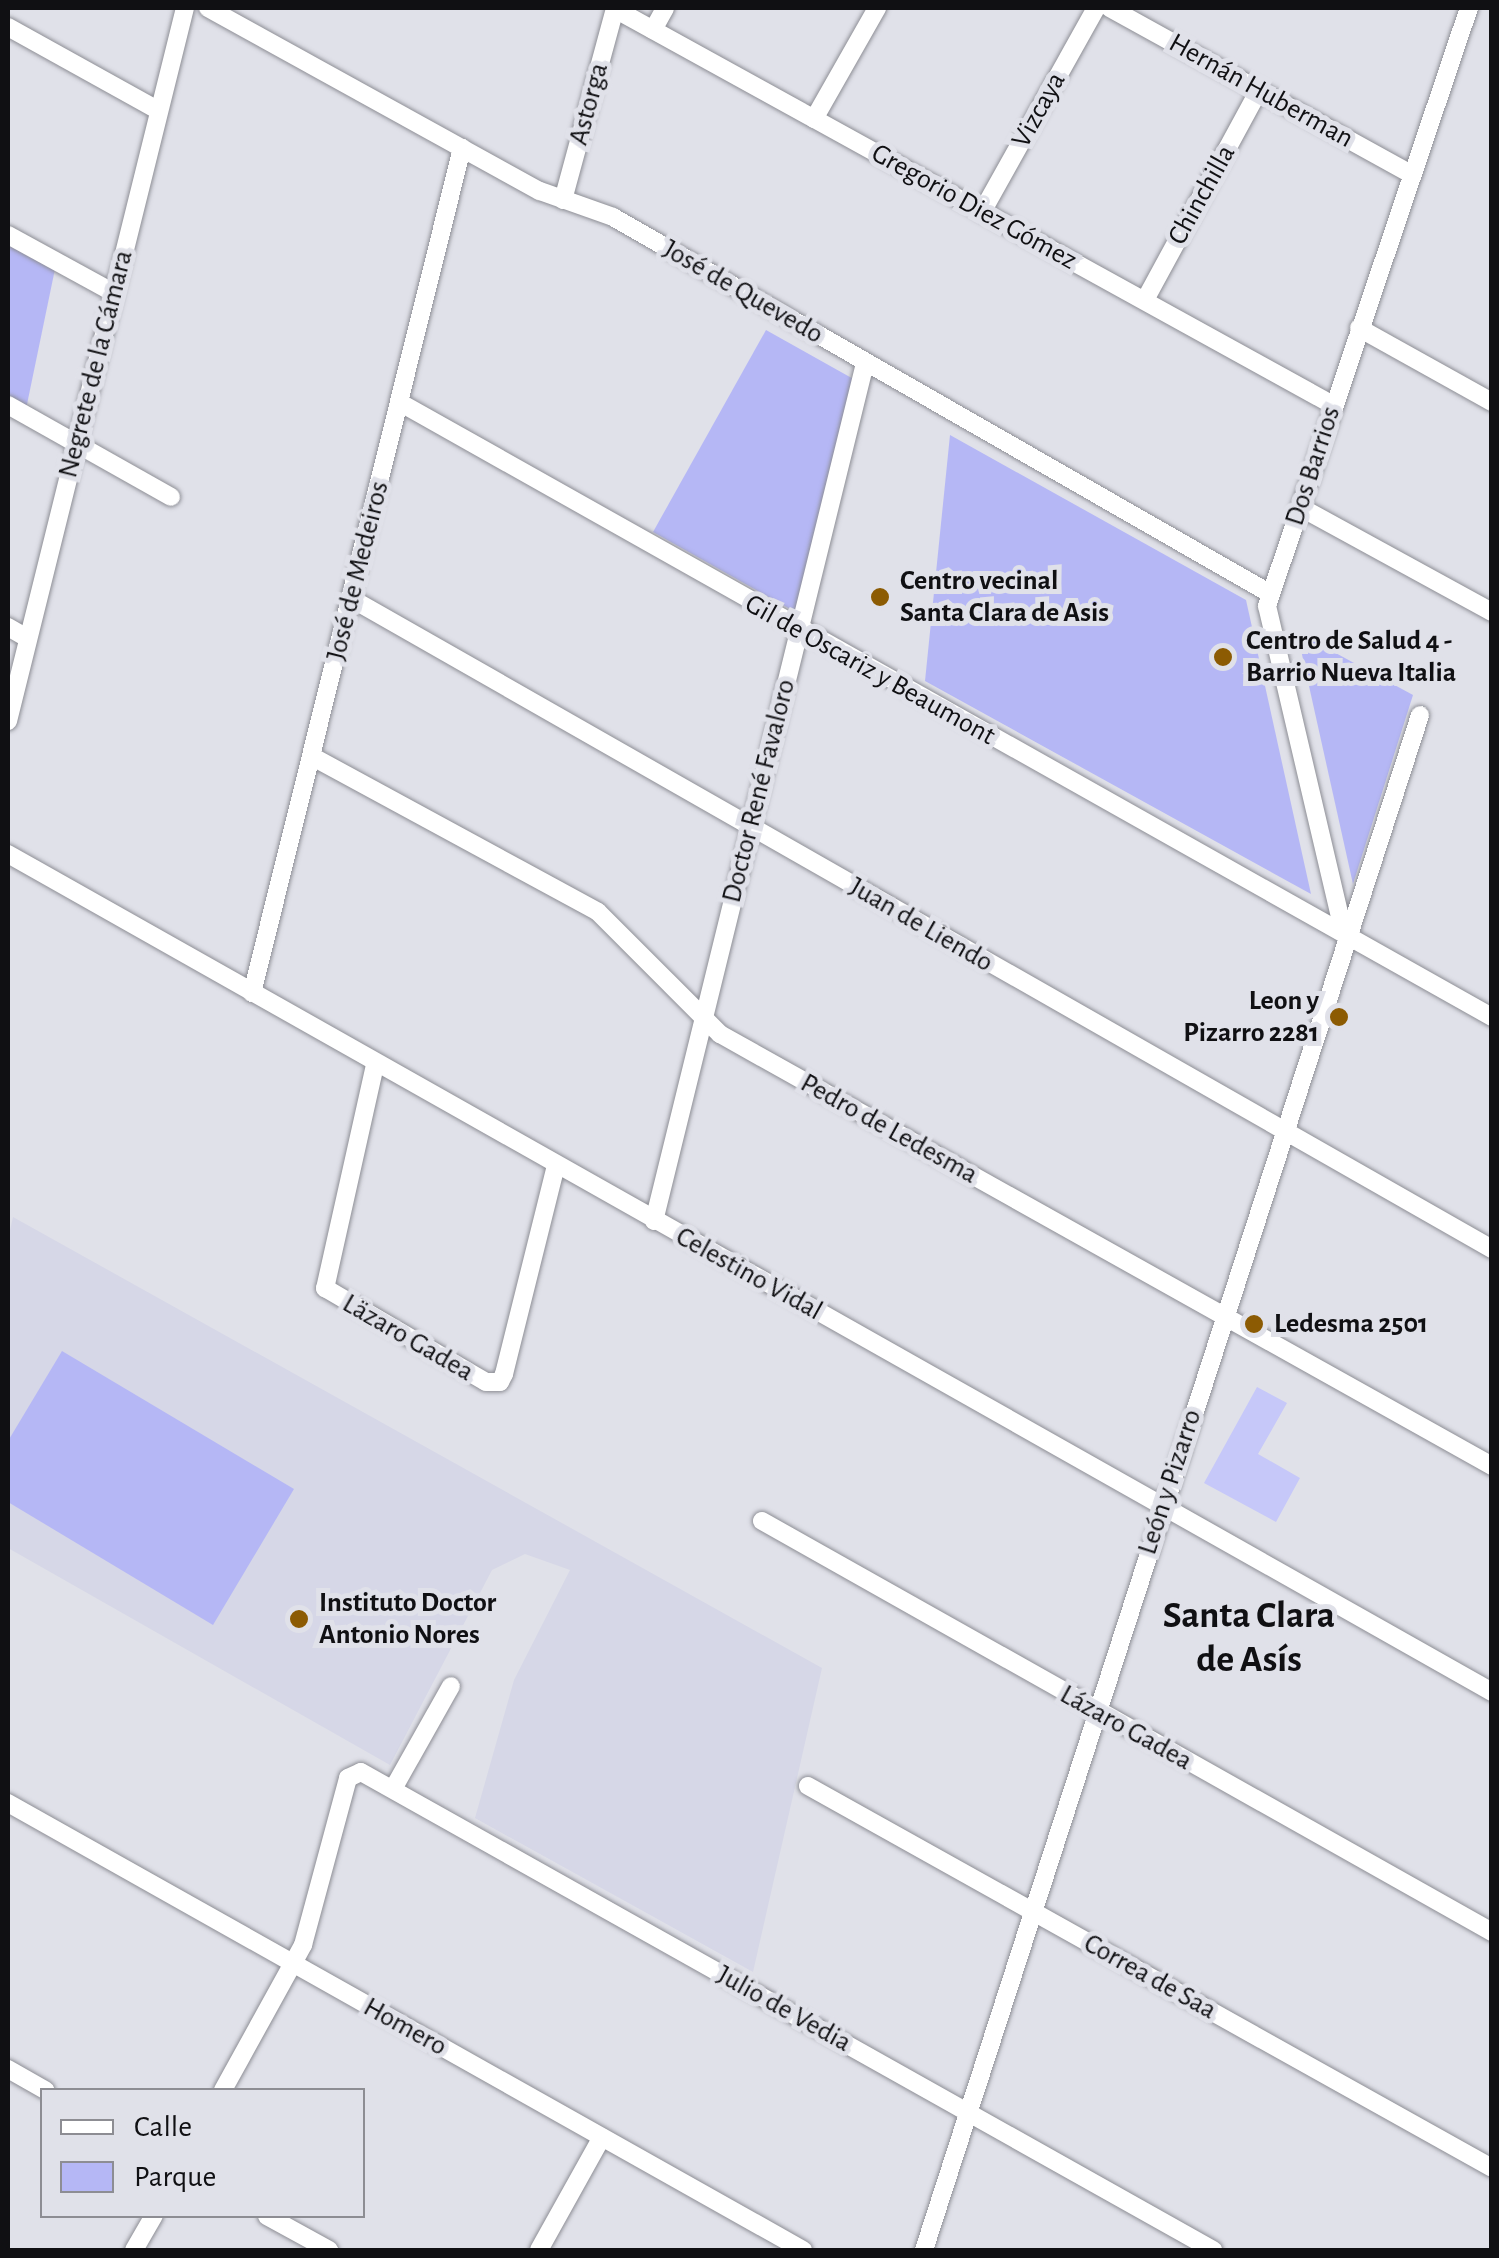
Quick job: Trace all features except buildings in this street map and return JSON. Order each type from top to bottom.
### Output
[{"type":"street","name":"Negrete de la Cámara","points":[[8,721],[185,8]]},
{"type":"street","name":"José de Quevedo","points":[[208,8],[462,148],[563,200],[613,217],[1269,593]]},
{"type":"street","name":"Gregorio Diez Gómez","points":[[615,8],[1333,406]]},
{"type":"street","name":"Astorga","points":[[563,200],[615,8]]},
{"type":"street","points":[[653,30],[665,8]]},
{"type":"street","points":[[814,120],[877,8]]},
{"type":"street","name":"Vizcaya","points":[[982,212],[1096,8]]},
{"type":"street","name":"Hernán Huberman","points":[[1110,8],[1412,176]]},
{"type":"street","name":"Dos Barrios","points":[[1346,935],[1267,616],[1269,593],[1469,8]]},
{"type":"street","points":[[8,27],[158,110]]},
{"type":"street","name":"Chinchilla","points":[[1145,300],[1260,90]]},
{"type":"street","name":"José de Medeiros","points":[[252,994],[462,148]]},
{"type":"street","points":[[8,235],[114,294]]},
{"type":"street","points":[[1359,328],[1492,402]]},
{"type":"street","name":"Doctor René Favaloro","points":[[654,1220],[865,363]]},
{"type":"street","name":"Gil de Oscariz y Beaumont","points":[[398,402],[799,631],[1492,1017]]},
{"type":"street","points":[[8,405],[171,496]]},
{"type":"street","points":[[1300,507],[1492,612]]},
{"type":"street","name":"Juan de Liendo","points":[[352,599],[1492,1249]]},
{"type":"street","points":[[8,627],[27,638]]},
{"type":"street","name":"León y Pizarro","points":[[924,2250],[1420,715]]},
{"type":"street","name":"Pedro de Ledesma","points":[[313,757],[598,912],[702,1021],[1492,1466]]},
{"type":"street","name":"Celestino Vidal","points":[[8,854],[1492,1692]]},
{"type":"street","name":"Läzaro Gadea","points":[[375,1064],[325,1281],[330,1294],[486,1382],[500,1382],[556,1165]]},
{"type":"street","name":"Lázaro Gadea","points":[[762,1520],[1492,1932]]},
{"type":"street","points":[[393,1789],[451,1686]]},
{"type":"street","name":"Julio de Vedia","points":[[294,1965],[353,1772],[393,1789],[1213,2250]]},
{"type":"street","name":"Correa de Saa","points":[[808,1786],[1492,2168]]},
{"type":"street","name":"Homero","points":[[8,1804],[803,2250]]},
{"type":"street","points":[[225,2088],[294,1965]]},
{"type":"street","points":[[8,2069],[42,2088]]},
{"type":"street","points":[[539,2250],[602,2137]]},
{"type":"street","points":[[134,2250],[153,2218]]},
{"type":"street","points":[[271,2218],[329,2250]]},
{"type":"shaded area","name":"Instituto Doctor Antonio Nores","points":[[13,1217],[822,1668],[753,1972],[475,1818],[514,1680],[570,1570],[525,1554],[492,1570],[390,1765],[8,1548],[8,1239]]},
{"type":"green space","points":[[8,243],[55,269],[25,414],[8,404]]},
{"type":"green space","points":[[766,330],[857,381],[797,613],[653,532]]},
{"type":"green space","points":[[950,435],[1246,600],[1311,894],[925,681]]},
{"type":"green space","points":[[1297,632],[1413,695],[1353,884]]},
{"type":"green space","points":[[62,1351],[294,1489],[213,1625],[8,1502],[8,1441]]},
{"type":"place","name":"Centro vecinal Santa Clara de Asis","points":[[880,597]]},
{"type":"place","name":"Centro de Salud 4 - Barrio Nueva Italia","points":[[1223,657]]},
{"type":"place","name":"Leon y Pizarro 2281","points":[[1339,1017]]},
{"type":"place","name":"Ledesma 2501","points":[[1254,1324]]},
{"type":"place","name":"Instituto Doctor Antonio Nores","points":[[299,1619]]},
{"type":"district","name":"Santa Clara de Asís","points":[[1249,1639]]}]
